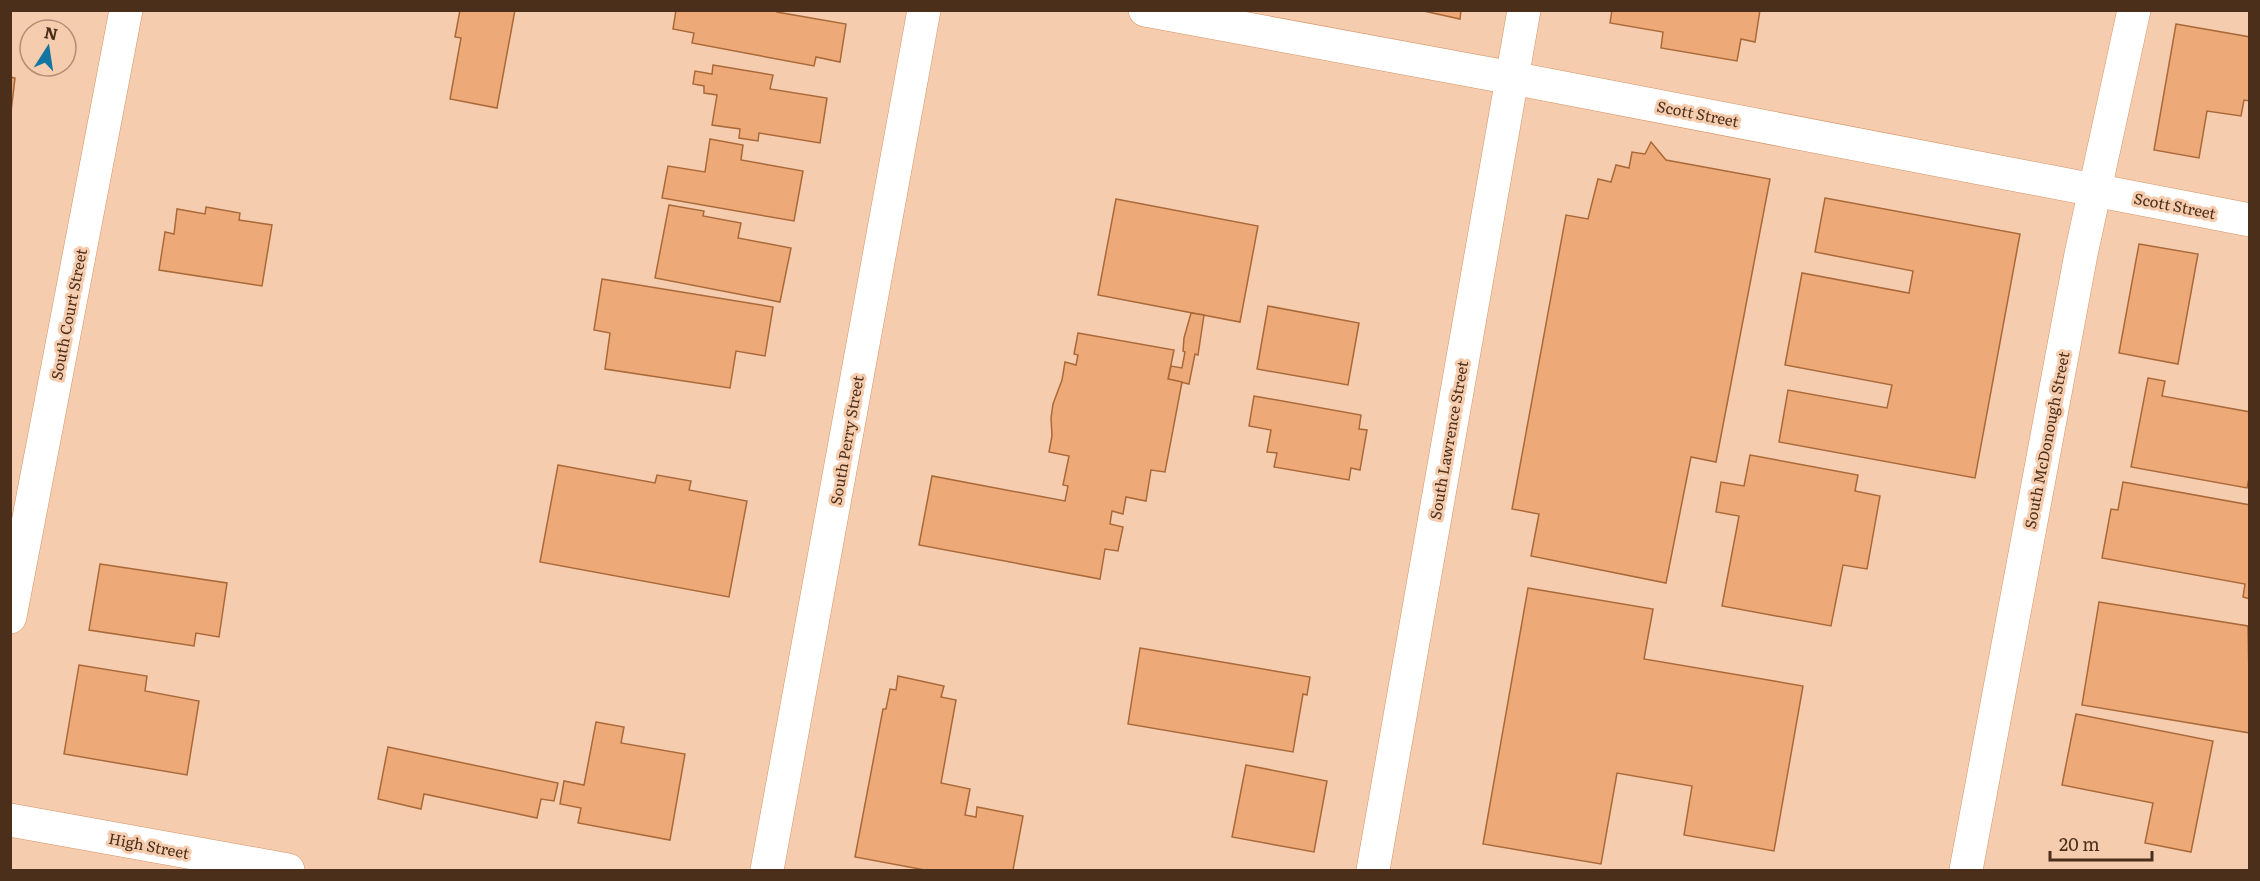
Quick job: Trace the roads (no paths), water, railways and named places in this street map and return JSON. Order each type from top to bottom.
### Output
[{"type":"street","name":"South Court Street","points":[[10,617],[126,10]]},
{"type":"street","name":"South Perry Street","points":[[767,870],[924,10]]},
{"type":"street","name":"Scott Street","points":[[1145,10],[2250,220]]},
{"type":"street","name":"South Lawrence Street","points":[[1373,870],[1524,10]]},
{"type":"street","name":"South McDonough Street","points":[[1966,870],[2081,255],[2134,10]]},
{"type":"street","name":"High Street","points":[[10,820],[288,870]]}]
